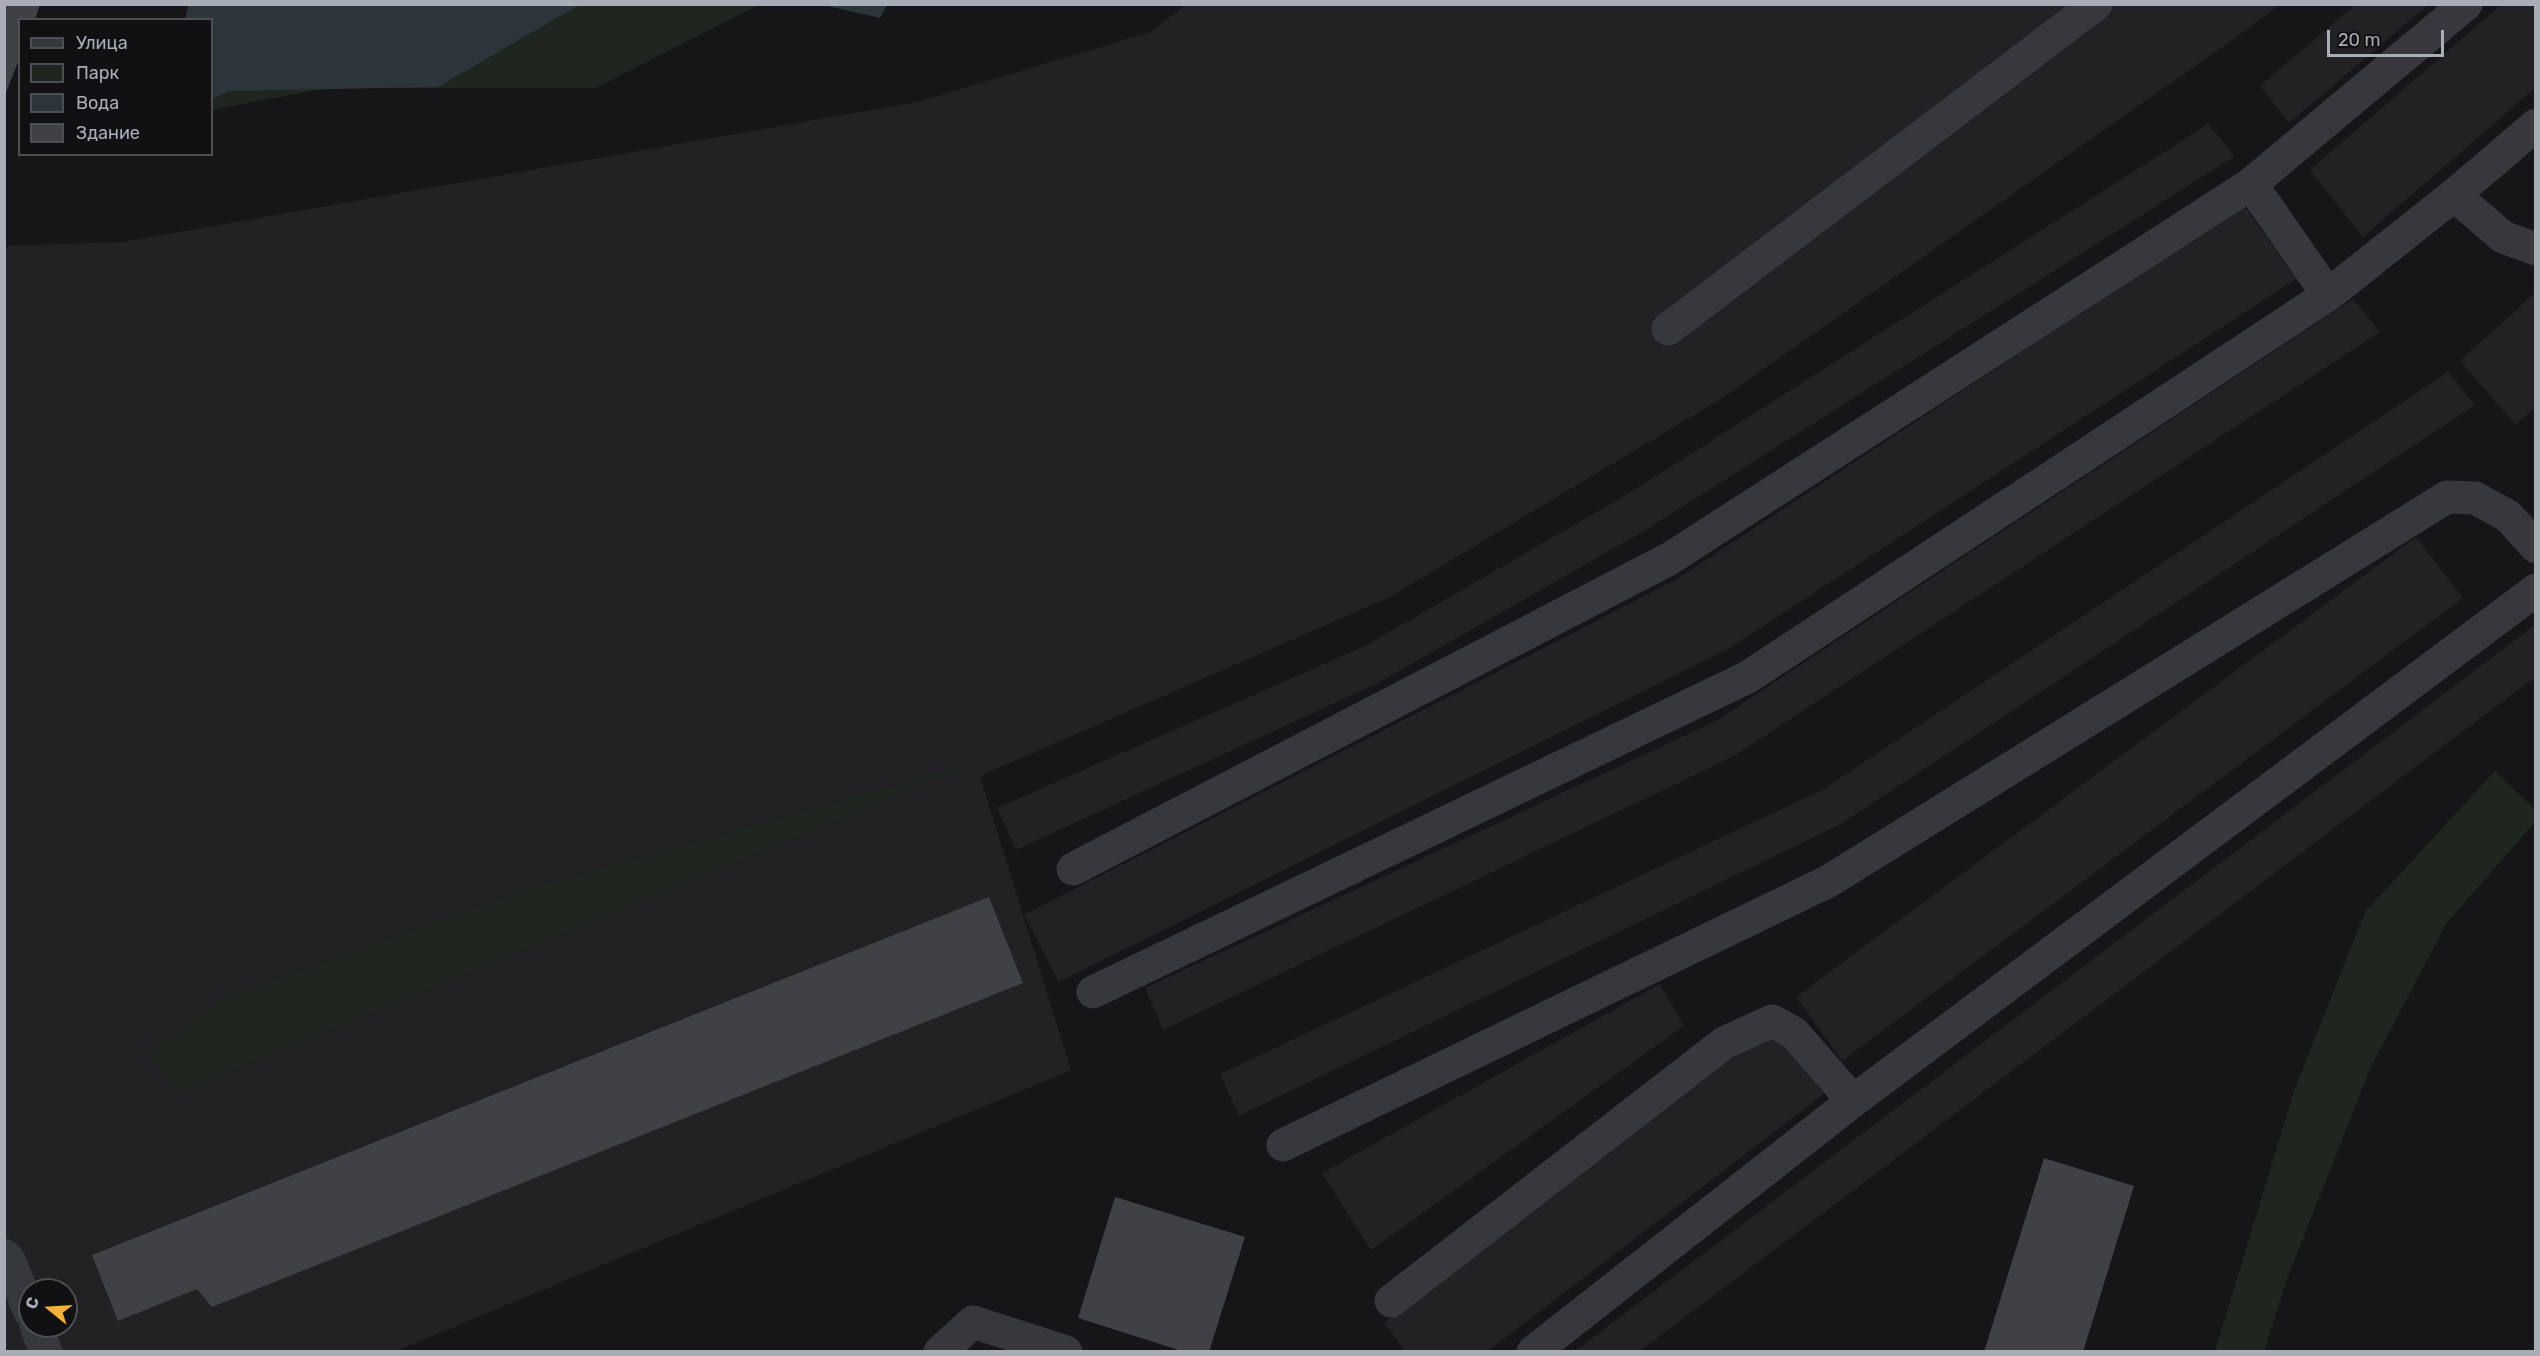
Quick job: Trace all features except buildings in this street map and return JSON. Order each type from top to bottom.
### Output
[{"type":"lane","points":[[1668,329],[2096,4]]},
{"type":"lane","points":[[1072,869],[1669,559],[2252,184],[2466,4]]},
{"type":"lane","points":[[1093,992],[1748,677],[2328,295],[2454,195],[2535,124]]},
{"type":"lane","points":[[2252,184],[2328,295]]},
{"type":"lane","points":[[2454,195],[2503,237],[2535,249]]},
{"type":"lane","points":[[1283,1145],[1829,881],[2447,497],[2475,498],[2508,516],[2535,547]]},
{"type":"lane","points":[[1533,1352],[1853,1101],[2535,590]]},
{"type":"lane","points":[[1391,1301],[1724,1043],[1772,1021],[1794,1033],[1853,1101]]},
{"type":"lane","points":[[6,1259],[18,1286]]},
{"type":"lane","points":[[940,1352],[973,1322],[1066,1352]]},
{"type":"shaded area","points":[[2356,4],[2428,5],[2289,123],[2260,86]]},
{"type":"shaded area","points":[[2502,4],[2535,5],[2535,88],[2363,237],[2310,170]]},
{"type":"shaded area","points":[[1185,5],[2279,5],[1721,399],[1388,598],[980,776],[1071,1070],[396,1351],[5,1351],[4,246],[122,242],[917,102],[1151,32]]},
{"type":"shaded area","points":[[2208,124],[2235,156],[1649,528],[1378,683],[1016,850],[997,808],[1367,645],[1631,492]]},
{"type":"shaded area","points":[[2244,205],[2296,279],[1728,649],[1059,982],[1024,915],[1674,581]]},
{"type":"shaded area","points":[[2535,293],[2535,407],[2516,425],[2460,361]]},
{"type":"shaded area","points":[[2353,299],[2380,332],[1734,756],[1163,1030],[1145,988],[1716,721]]},
{"type":"shaded area","points":[[2448,372],[2475,405],[1841,824],[1239,1116],[1220,1074],[1824,789]]},
{"type":"shaded area","points":[[2416,537],[2463,598],[1842,1061],[1796,997]]},
{"type":"shaded area","points":[[2535,625],[2535,677],[1640,1351],[1575,1351]]},
{"type":"shaded area","points":[[1660,984],[1684,1026],[1371,1250],[1322,1173]]},
{"type":"shaded area","points":[[1770,1026],[1824,1094],[1488,1351],[1405,1351],[1384,1323]]},
{"type":"green space","points":[[189,4],[759,5],[595,88],[326,88],[213,110],[213,18],[186,18]]},
{"type":"green space","points":[[968,766],[179,1092],[150,1053],[227,997],[525,890]]},
{"type":"green space","points":[[2495,771],[2535,810],[2535,822],[2446,924],[2370,1069],[2287,1279],[2264,1351],[2215,1351],[2294,1091],[2365,912]]},
{"type":"water","points":[[189,4],[584,4],[438,87],[229,91],[213,99],[213,18],[185,18]]},
{"type":"water","points":[[823,5],[887,5],[880,18]]}]
